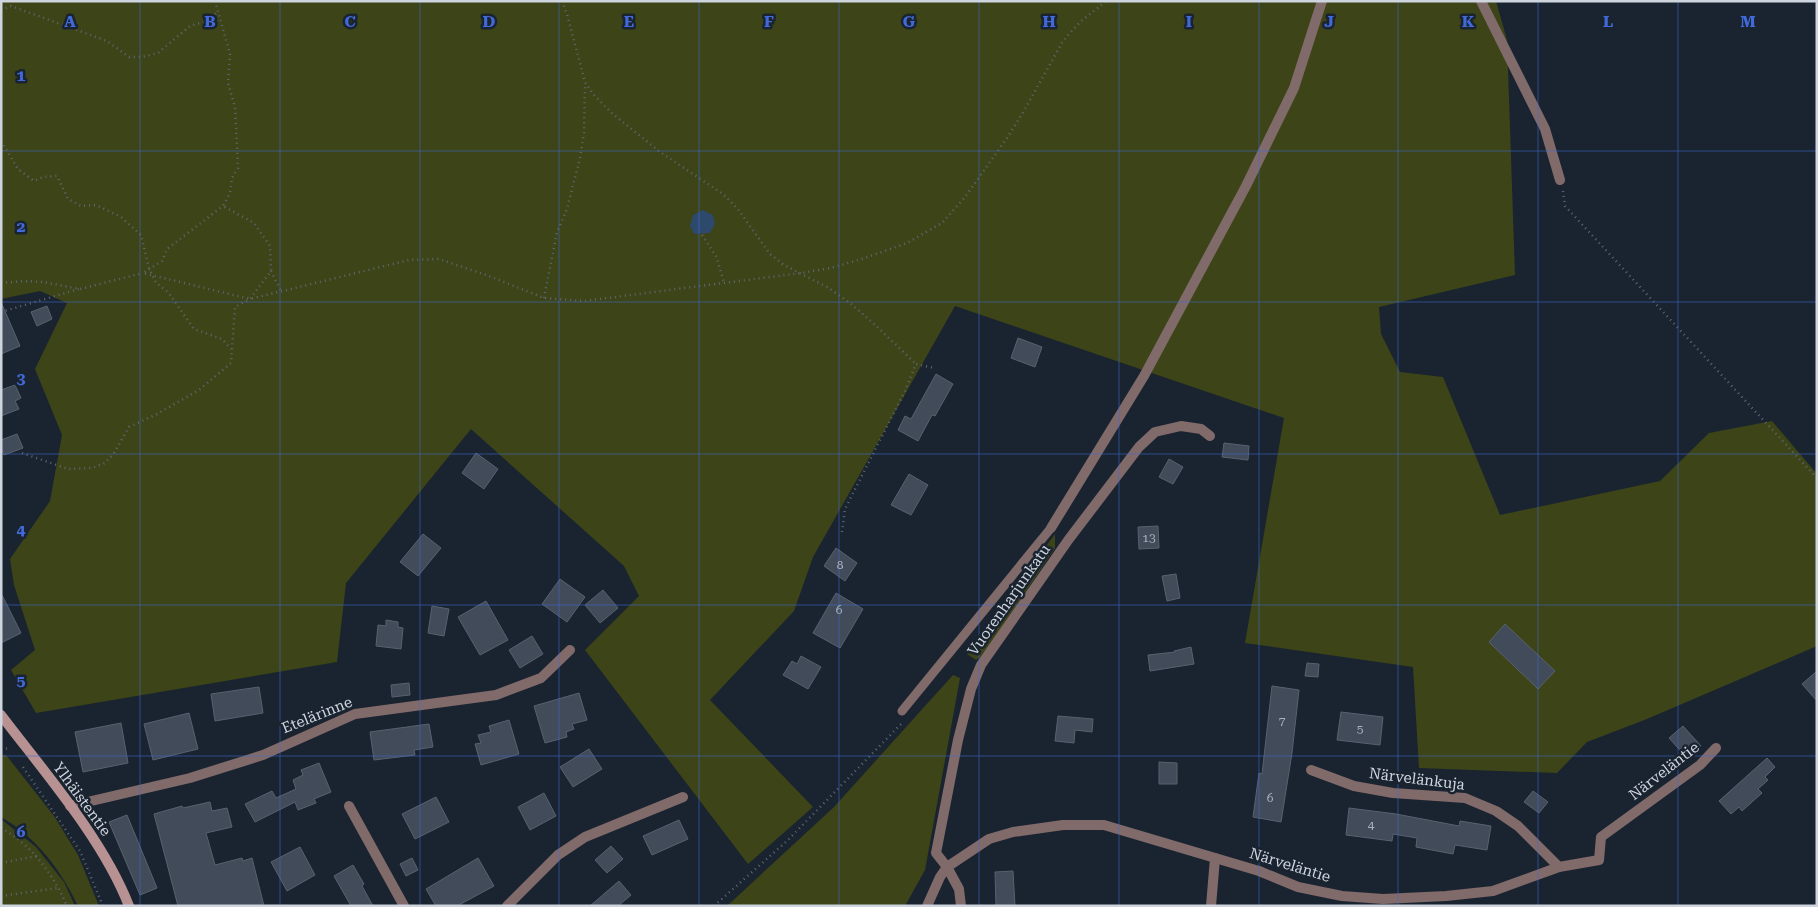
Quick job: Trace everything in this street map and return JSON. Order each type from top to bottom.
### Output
[{"type":"street","points":[[1051,528],[1144,376],[1246,186],[1294,88],[1322,1]]},
{"type":"street","points":[[1481,1],[1545,129],[1560,180]]},
{"type":"street","name":"Vuorenharjunkatu","points":[[961,906],[959,889],[936,853],[958,740],[971,689],[981,664],[1069,540],[1139,447],[1155,432],[1181,426],[1200,429],[1210,436]]},
{"type":"street","name":"Etelärinne","points":[[70,806],[190,778],[263,755],[355,714],[496,694],[541,678],[570,650]]},
{"type":"street","name":"Ylhäistentie","points":[[1,715],[70,806],[104,856],[123,890],[129,906]]},
{"type":"street","name":"Närveläntie","points":[[946,866],[989,839],[1013,832],[1063,825],[1104,825],[1259,871],[1298,886],[1342,896],[1383,899],[1446,896],[1493,891],[1559,867],[1599,860],[1601,837],[1700,765],[1716,748]]},
{"type":"street","name":"Närvelänkuja","points":[[1311,770],[1354,786],[1393,792],[1465,798],[1496,811],[1518,826],[1559,867]]},
{"type":"street","points":[[507,906],[558,855],[585,837],[683,797]]},
{"type":"street","points":[[349,806],[404,906]]},
{"type":"street","points":[[1211,906],[1215,858]]},
{"type":"street","points":[[927,906],[946,866]]},
{"type":"lane","points":[[905,714],[1051,528]]},
{"type":"path","points":[[1,312],[143,273],[162,261],[167,249],[223,206],[230,193],[232,178],[238,168],[235,107],[228,83],[230,54],[215,1]]},
{"type":"path","points":[[544,298],[558,232],[567,209],[580,158],[584,133],[585,82],[562,1]]},
{"type":"path","points":[[22,454],[68,469],[92,468],[105,463],[114,453],[129,427],[157,414],[199,390],[231,363],[235,307],[250,299],[409,260],[439,259],[544,298],[584,301],[831,268],[907,243],[942,223],[965,197],[1007,138],[1063,41],[1080,22],[1106,1]]},
{"type":"path","points":[[1,10],[11,6],[107,41],[129,57],[142,58],[158,53],[190,26],[210,20],[218,11]]},
{"type":"path","points":[[585,82],[593,94],[613,114],[653,147],[723,194],[737,208],[770,254],[784,265],[827,287],[850,303],[916,364],[934,368]]},
{"type":"path","points":[[1,141],[18,169],[34,181],[43,177],[57,176],[68,199],[81,206],[96,206],[121,217],[141,235],[149,268],[156,283],[168,292],[194,329],[222,339],[231,349]]},
{"type":"path","points":[[1560,180],[1566,206],[1817,478]]},
{"type":"path","points":[[223,206],[254,223],[270,246],[270,270],[281,291]]},
{"type":"path","points":[[702,236],[716,256],[724,282]]},
{"type":"path","points":[[250,299],[270,270]]},
{"type":"path","points":[[143,273],[250,299]]},
{"type":"path","points":[[1,283],[24,280],[80,289]]},
{"type":"path","points":[[842,532],[845,509],[905,391],[916,364]]},
{"type":"path","points":[[714,906],[788,840],[905,714]]},
{"type":"path","points":[[1,748],[10,748],[6,742]]},
{"type":"path","points":[[21,764],[80,851],[103,906]]},
{"type":"path","points":[[2,829],[20,840],[37,856],[58,888],[67,906]]},
{"type":"path","points":[[1,863],[37,856]]},
{"type":"path","points":[[1,896],[58,888]]},
{"type":"green space","points":[[1,1],[1496,1],[1507,40],[1515,275],[1379,307],[1381,334],[1400,372],[1443,377],[1500,515],[1660,481],[1709,433],[1772,421],[1817,474],[1817,646],[1647,719],[1587,742],[1557,773],[1419,768],[1413,667],[1245,643],[1284,418],[955,306],[813,557],[794,611],[710,700],[813,807],[748,864],[585,650],[639,596],[624,566],[471,429],[346,583],[337,662],[36,713],[11,670],[35,650],[14,585],[10,559],[50,501],[62,435],[35,369],[67,303],[40,291],[1,299]]},
{"type":"green space","points":[[1055,534],[1055,548],[985,653],[976,660],[967,654]]},
{"type":"green space","points":[[953,675],[960,678],[925,870],[905,906],[727,906],[834,807]]},
{"type":"green space","points":[[1,755],[6,755],[54,816],[78,855],[99,906],[78,906],[64,880],[36,844],[14,825],[1,817]]},
{"type":"green space","points":[[1,819],[36,847],[64,882],[75,906],[1,906]]},
{"type":"water","points":[[703,210],[713,215],[715,224],[710,233],[694,234],[690,226],[693,215]]},
{"type":"building","points":[[1,302],[20,346],[1,354]]},
{"type":"building","points":[[47,306],[52,319],[37,326],[31,312]]},
{"type":"building","points":[[1018,338],[1042,347],[1035,367],[1011,358]]},
{"type":"building","points":[[936,374],[953,384],[935,416],[932,415],[918,441],[898,430],[905,416],[911,419]]},
{"type":"building","points":[[15,385],[21,398],[15,401],[19,409],[1,416],[1,390]]},
{"type":"building","points":[[17,434],[23,448],[4,455],[1,448],[1,440]]},
{"type":"building","points":[[1224,443],[1249,446],[1248,460],[1222,457]]},
{"type":"building","points":[[476,453],[498,469],[484,489],[462,473]]},
{"type":"building","points":[[1169,459],[1183,467],[1173,484],[1159,477]]},
{"type":"building","points":[[909,474],[928,485],[911,515],[891,505]]},
{"type":"building","points":[[1158,526],[1159,548],[1139,549],[1138,527]]},
{"type":"building","points":[[423,534],[441,548],[418,576],[400,562]]},
{"type":"building","points":[[836,548],[857,563],[845,581],[824,566]]},
{"type":"building","points":[[1176,574],[1180,598],[1167,601],[1162,576]]},
{"type":"building","points":[[560,579],[585,597],[567,622],[542,604]]},
{"type":"building","points":[[603,590],[618,608],[600,623],[585,605]]},
{"type":"building","points":[[1,593],[21,633],[1,643]]},
{"type":"building","points":[[836,593],[863,609],[840,648],[813,633]]},
{"type":"building","points":[[486,601],[508,640],[480,655],[458,617]]},
{"type":"building","points":[[432,606],[449,609],[444,636],[428,633]]},
{"type":"building","points":[[386,620],[398,622],[398,627],[403,628],[401,649],[376,646],[378,625],[386,626]]},
{"type":"building","points":[[1505,624],[1555,671],[1538,689],[1489,642]]},
{"type":"building","points":[[532,636],[543,654],[520,668],[509,650]]},
{"type":"building","points":[[1191,647],[1194,664],[1150,671],[1148,655],[1175,652]]},
{"type":"building","points":[[801,656],[821,667],[808,689],[783,675],[792,661],[797,664]]},
{"type":"building","points":[[1307,663],[1319,664],[1318,677],[1305,676]]},
{"type":"building","points":[[1817,671],[1817,701],[1802,684]]},
{"type":"building","points":[[409,683],[410,695],[392,697],[391,685]]},
{"type":"building","points":[[1272,686],[1299,690],[1292,753],[1281,822],[1253,817],[1259,773],[1262,774]]},
{"type":"building","points":[[259,687],[263,713],[215,721],[211,694]]},
{"type":"building","points":[[579,693],[587,720],[572,724],[574,729],[566,732],[567,737],[545,743],[534,706]]},
{"type":"building","points":[[1341,712],[1383,717],[1380,745],[1337,740]]},
{"type":"building","points":[[189,713],[198,749],[153,760],[144,724]]},
{"type":"building","points":[[1058,716],[1093,719],[1092,732],[1075,730],[1074,743],[1055,741]]},
{"type":"building","points":[[509,720],[519,754],[481,765],[475,744],[481,743],[478,735],[491,732],[489,726]]},
{"type":"building","points":[[121,723],[128,763],[83,772],[75,732]]},
{"type":"building","points":[[429,724],[433,747],[414,750],[415,755],[374,760],[370,732]]},
{"type":"building","points":[[1683,726],[1701,746],[1687,758],[1669,738]]},
{"type":"building","points":[[589,749],[602,769],[573,787],[560,767]]},
{"type":"building","points":[[1767,758],[1775,767],[1765,777],[1768,780],[1758,789],[1762,793],[1742,811],[1739,807],[1731,814],[1719,801]]},
{"type":"building","points":[[1159,762],[1177,763],[1177,784],[1159,784]]},
{"type":"building","points":[[319,763],[331,792],[314,799],[316,803],[298,810],[295,802],[255,822],[245,804],[272,791],[276,798],[296,789],[293,780],[303,775],[301,770]]},
{"type":"building","points":[[1533,791],[1548,802],[1539,813],[1524,802]]},
{"type":"building","points":[[544,793],[556,816],[530,830],[518,807]]},
{"type":"building","points":[[436,797],[449,822],[415,839],[402,814]]},
{"type":"building","points":[[210,802],[212,811],[227,808],[232,827],[206,833],[215,865],[242,858],[243,861],[252,858],[264,906],[178,906],[154,814],[182,806],[183,808]]},
{"type":"building","points":[[1349,808],[1396,814],[1459,826],[1460,821],[1491,826],[1487,850],[1455,845],[1453,854],[1416,847],[1417,838],[1393,834],[1392,841],[1346,835]]},
{"type":"building","points":[[127,815],[157,888],[140,895],[109,822]]},
{"type":"building","points":[[679,820],[688,839],[652,855],[643,836]]},
{"type":"building","points":[[611,846],[623,859],[607,873],[595,860]]},
{"type":"building","points":[[300,847],[315,875],[287,891],[271,862]]},
{"type":"building","points":[[412,858],[418,870],[406,876],[400,864]]},
{"type":"building","points":[[478,858],[494,886],[457,906],[436,906],[426,889]]},
{"type":"building","points":[[353,865],[364,884],[362,886],[373,906],[351,906],[334,876]]},
{"type":"building","points":[[1013,871],[1015,906],[996,906],[995,872]]},
{"type":"building","points":[[619,881],[631,895],[618,906],[590,906]]}]
